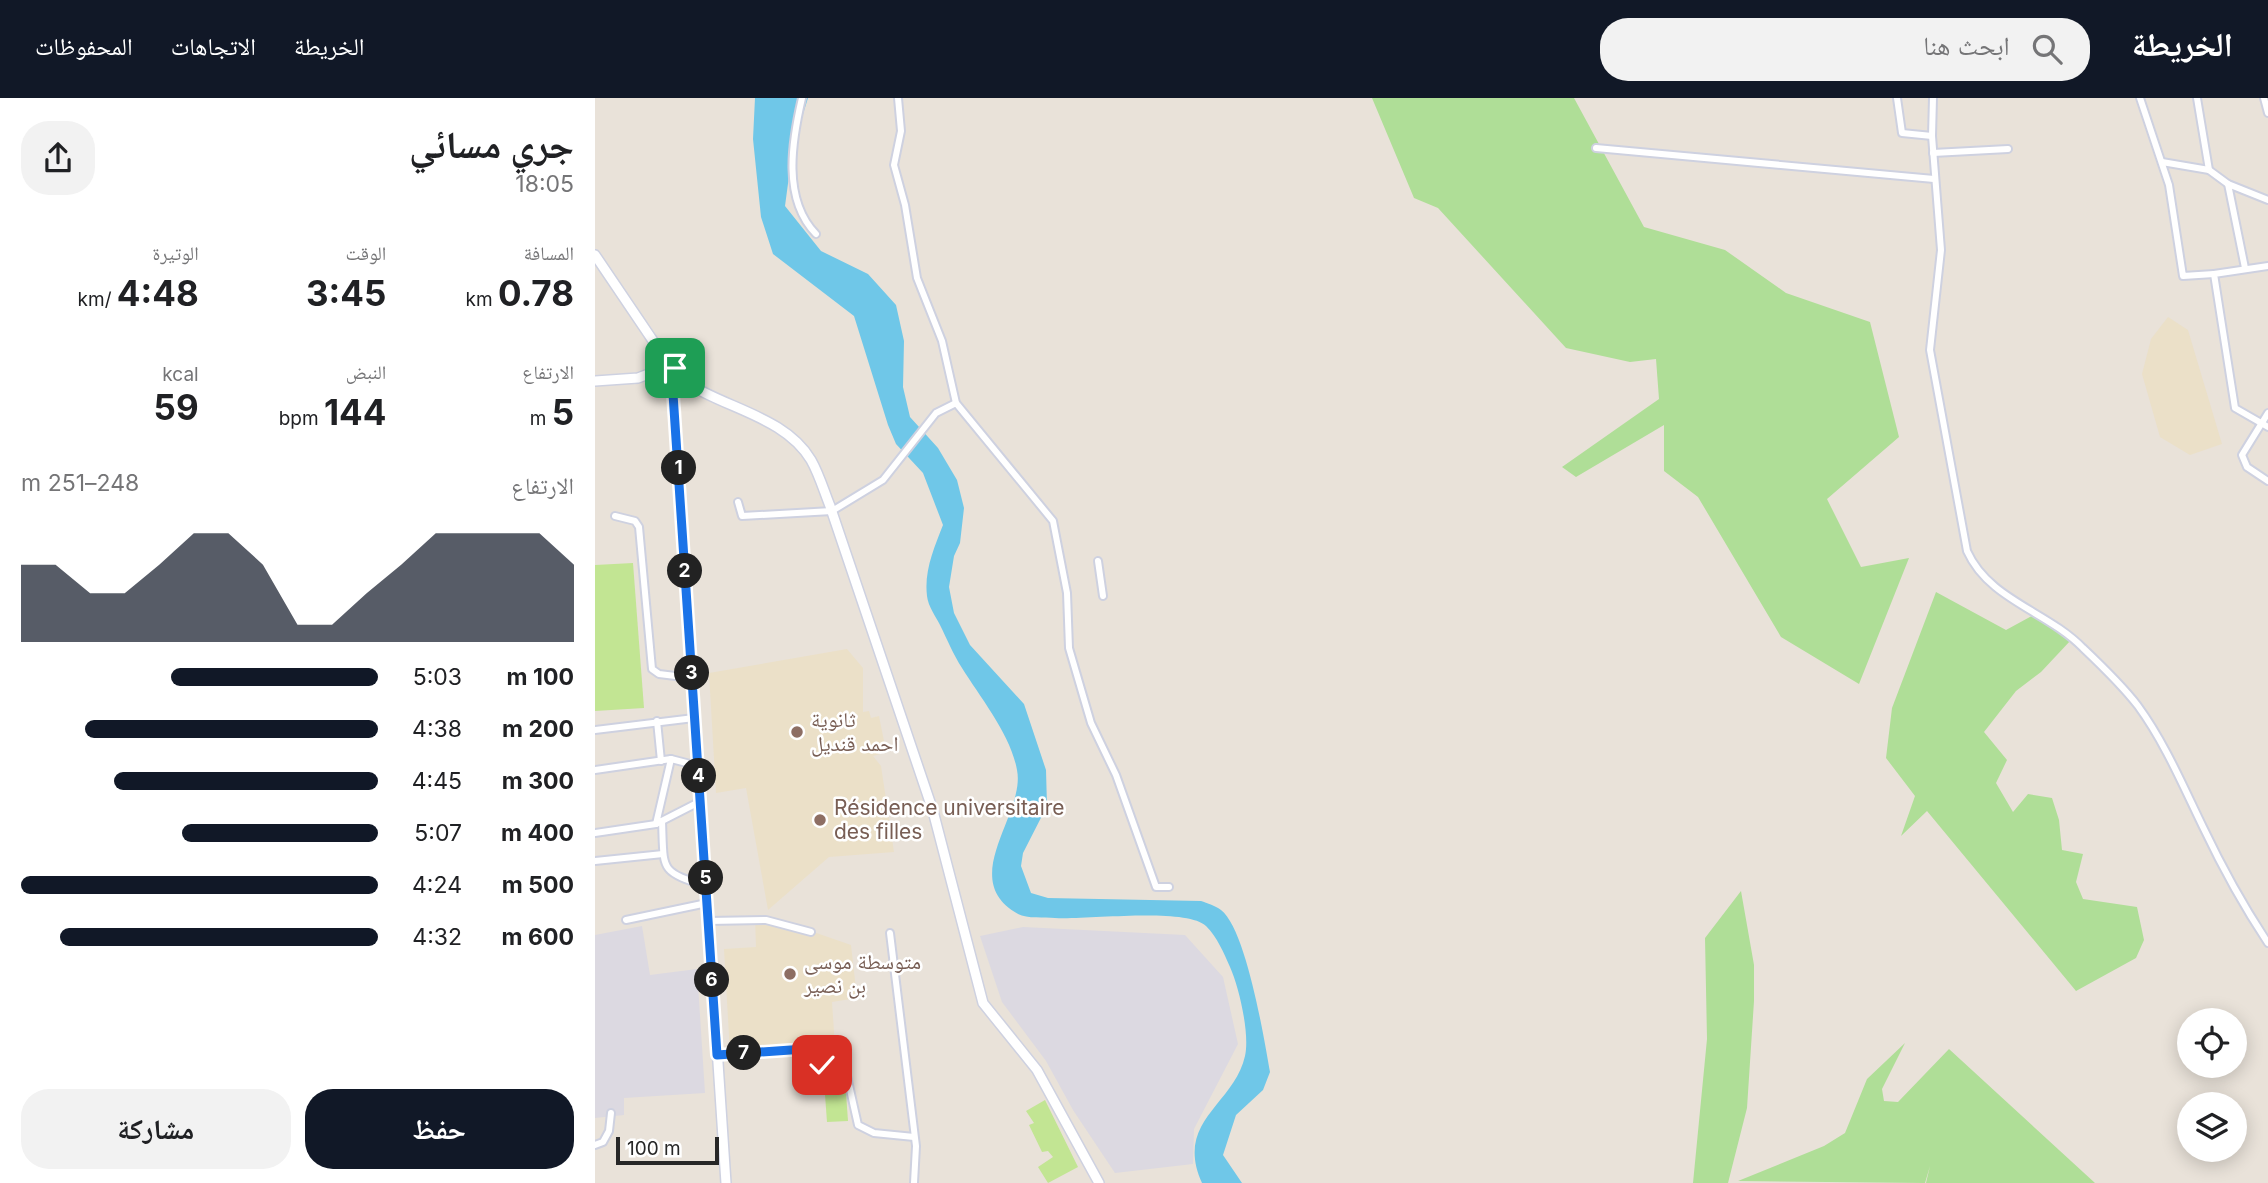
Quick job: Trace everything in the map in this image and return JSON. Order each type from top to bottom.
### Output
[{"type":"main road","points":[[595,255],[652,344],[667,363],[675,368],[672,384],[673,405],[726,1183]]},
{"type":"main road","points":[[652,344],[653,374]]},
{"type":"main road","points":[[595,381],[638,378],[653,374],[667,363]]},
{"type":"main road","points":[[653,374],[672,384],[706,393],[747,412],[799,445],[810,459],[832,511],[933,811],[983,1003],[1037,1070],[1099,1183]]},
{"type":"street","points":[[802,98],[794,147],[796,200],[803,218],[816,234]]},
{"type":"street","points":[[898,98],[901,131],[894,165],[905,205],[917,278],[942,341],[956,403],[1053,521],[1067,593],[1069,648],[1091,723],[1116,775],[1156,887],[1169,887]]},
{"type":"street","points":[[1897,98],[1902,133],[1932,136]]},
{"type":"street","points":[[1933,98],[1934,178],[1941,250],[1930,350],[1967,551],[1974,566],[1991,586],[2057,625],[2082,646],[2138,706],[2180,777],[2235,888],[2268,943]]},
{"type":"street","points":[[2140,98],[2175,207],[2183,276],[2268,265]]},
{"type":"street","points":[[2197,98],[2209,170]]},
{"type":"street","points":[[2265,98],[2268,113]]},
{"type":"street","points":[[1596,148],[1934,178]]},
{"type":"street","points":[[1933,153],[2008,149]]},
{"type":"street","points":[[2162,162],[2209,170],[2228,184],[2268,200]]},
{"type":"street","points":[[2228,184],[2245,268]]},
{"type":"street","points":[[2214,274],[2235,408],[2268,427]]},
{"type":"street","points":[[738,502],[742,516],[832,511],[892,472],[936,413],[956,403]]},
{"type":"street","points":[[2268,412],[2242,455],[2246,467],[2268,481]]},
{"type":"street","points":[[615,516],[635,521],[639,527],[652,669],[659,674],[692,678]]},
{"type":"street","points":[[1098,561],[1103,596]]},
{"type":"street","points":[[595,730],[694,718]]},
{"type":"street","points":[[657,721],[660,761]]},
{"type":"street","points":[[595,771],[671,760],[698,766]]},
{"type":"street","points":[[671,760],[659,822],[663,854],[674,875],[681,880],[706,886]]},
{"type":"street","points":[[595,833],[659,822],[701,801]]},
{"type":"street","points":[[595,861],[663,854]]},
{"type":"street","points":[[626,920],[707,903]]},
{"type":"street","points":[[708,921],[766,920],[811,932]]},
{"type":"street","points":[[890,933],[914,1137],[914,1183]]},
{"type":"street","points":[[717,1055],[805,1049],[828,1069],[845,1074]]},
{"type":"street","points":[[814,1055],[833,1056],[848,1078],[858,1125],[874,1133],[914,1137]]},
{"type":"street","points":[[595,1145],[603,1142],[609,1131],[611,1113]]},
{"type":"shaded area","points":[[2168,317],[2188,330],[2222,444],[2190,455],[2160,437],[2142,374],[2151,339]]},
{"type":"shaded area","name":"ثانوية احمد قنديل","points":[[847,649],[863,668],[863,712],[869,711],[871,718],[879,716],[885,746],[879,747],[880,754],[873,756],[881,766],[894,852],[829,857],[768,910],[746,788],[716,793],[709,673]]},
{"type":"shaded area","name":"متوسطة موسى بن نصير","points":[[755,918],[799,927],[851,945],[857,998],[832,1002],[835,1046],[730,1053],[724,949],[756,947]]},
{"type":"shaded area","points":[[642,926],[650,975],[697,969],[705,1093],[624,1098],[624,1115],[595,1118],[595,935]]},
{"type":"shaded area","points":[[1023,927],[1185,935],[1223,977],[1238,1044],[1194,1129],[1193,1164],[1115,1173],[1073,1110],[1046,1061],[1002,1002],[980,936]]},
{"type":"green space","points":[[1372,98],[1574,98],[1644,227],[1725,250],[1786,293],[1870,322],[1899,437],[1827,499],[1861,567],[1909,558],[1859,684],[1781,637],[1698,497],[1664,471],[1664,425],[1576,477],[1562,467],[1659,399],[1656,359],[1630,362],[1566,348],[1438,208],[1414,198]]},
{"type":"green space","points":[[633,563],[644,708],[595,711],[595,565]]},
{"type":"green space","points":[[1936,592],[2006,630],[2037,613],[2071,640],[2041,672],[2016,691],[1984,732],[2007,760],[1996,783],[2013,812],[2028,794],[2052,798],[2059,820],[2062,850],[2083,854],[2076,882],[2083,899],[2137,907],[2144,940],[2136,958],[2076,991],[1927,811],[1901,836],[1915,796],[1886,758],[1892,708]]},
{"type":"green space","points":[[1741,891],[1754,965],[1747,1108],[1728,1183],[1693,1183],[1707,1039],[1705,938]]},
{"type":"green space","points":[[1905,1043],[1882,1089],[1884,1101],[1898,1102],[1949,1049],[2095,1183],[1926,1183],[1930,1166],[1925,1183],[1738,1181],[1824,1146],[1845,1133],[1867,1079]]},
{"type":"green space","points":[[845,1079],[848,1121],[827,1122],[824,1081]]},
{"type":"green space","points":[[1045,1100],[1078,1167],[1048,1183],[1038,1167],[1053,1157],[1048,1151],[1042,1152],[1029,1125],[1034,1123],[1026,1111]]},
{"type":"water","points":[[755,98],[808,98],[793,146],[785,206],[821,251],[868,274],[896,305],[904,341],[903,387],[910,417],[938,448],[957,480],[964,508],[960,543],[954,556],[949,587],[954,613],[970,645],[1024,704],[1046,770],[1047,806],[1023,853],[1021,866],[1031,893],[1048,898],[1201,901],[1221,910],[1230,921],[1253,985],[1270,1072],[1263,1090],[1236,1115],[1223,1155],[1242,1183],[1202,1183],[1195,1162],[1195,1144],[1200,1128],[1239,1073],[1246,1047],[1245,1023],[1237,986],[1223,951],[1210,930],[1195,920],[1178,917],[1026,917],[1001,900],[993,883],[993,865],[1017,788],[1014,757],[994,717],[956,657],[929,604],[926,587],[928,569],[943,525],[923,473],[896,444],[854,316],[773,254],[761,217],[753,139]]},
{"type":"place","name":"ثانوية احمد قنديل","points":[[797,732]]},
{"type":"place","name":"Résidence universitaire des filles","points":[[820,820]]},
{"type":"place","name":"متوسطة موسى بن نصير","points":[[790,974]]},
{"type":"route","points":[[675,368],[677,379],[673,394],[717,1055],[805,1049],[811,1051],[822,1065]]}]
